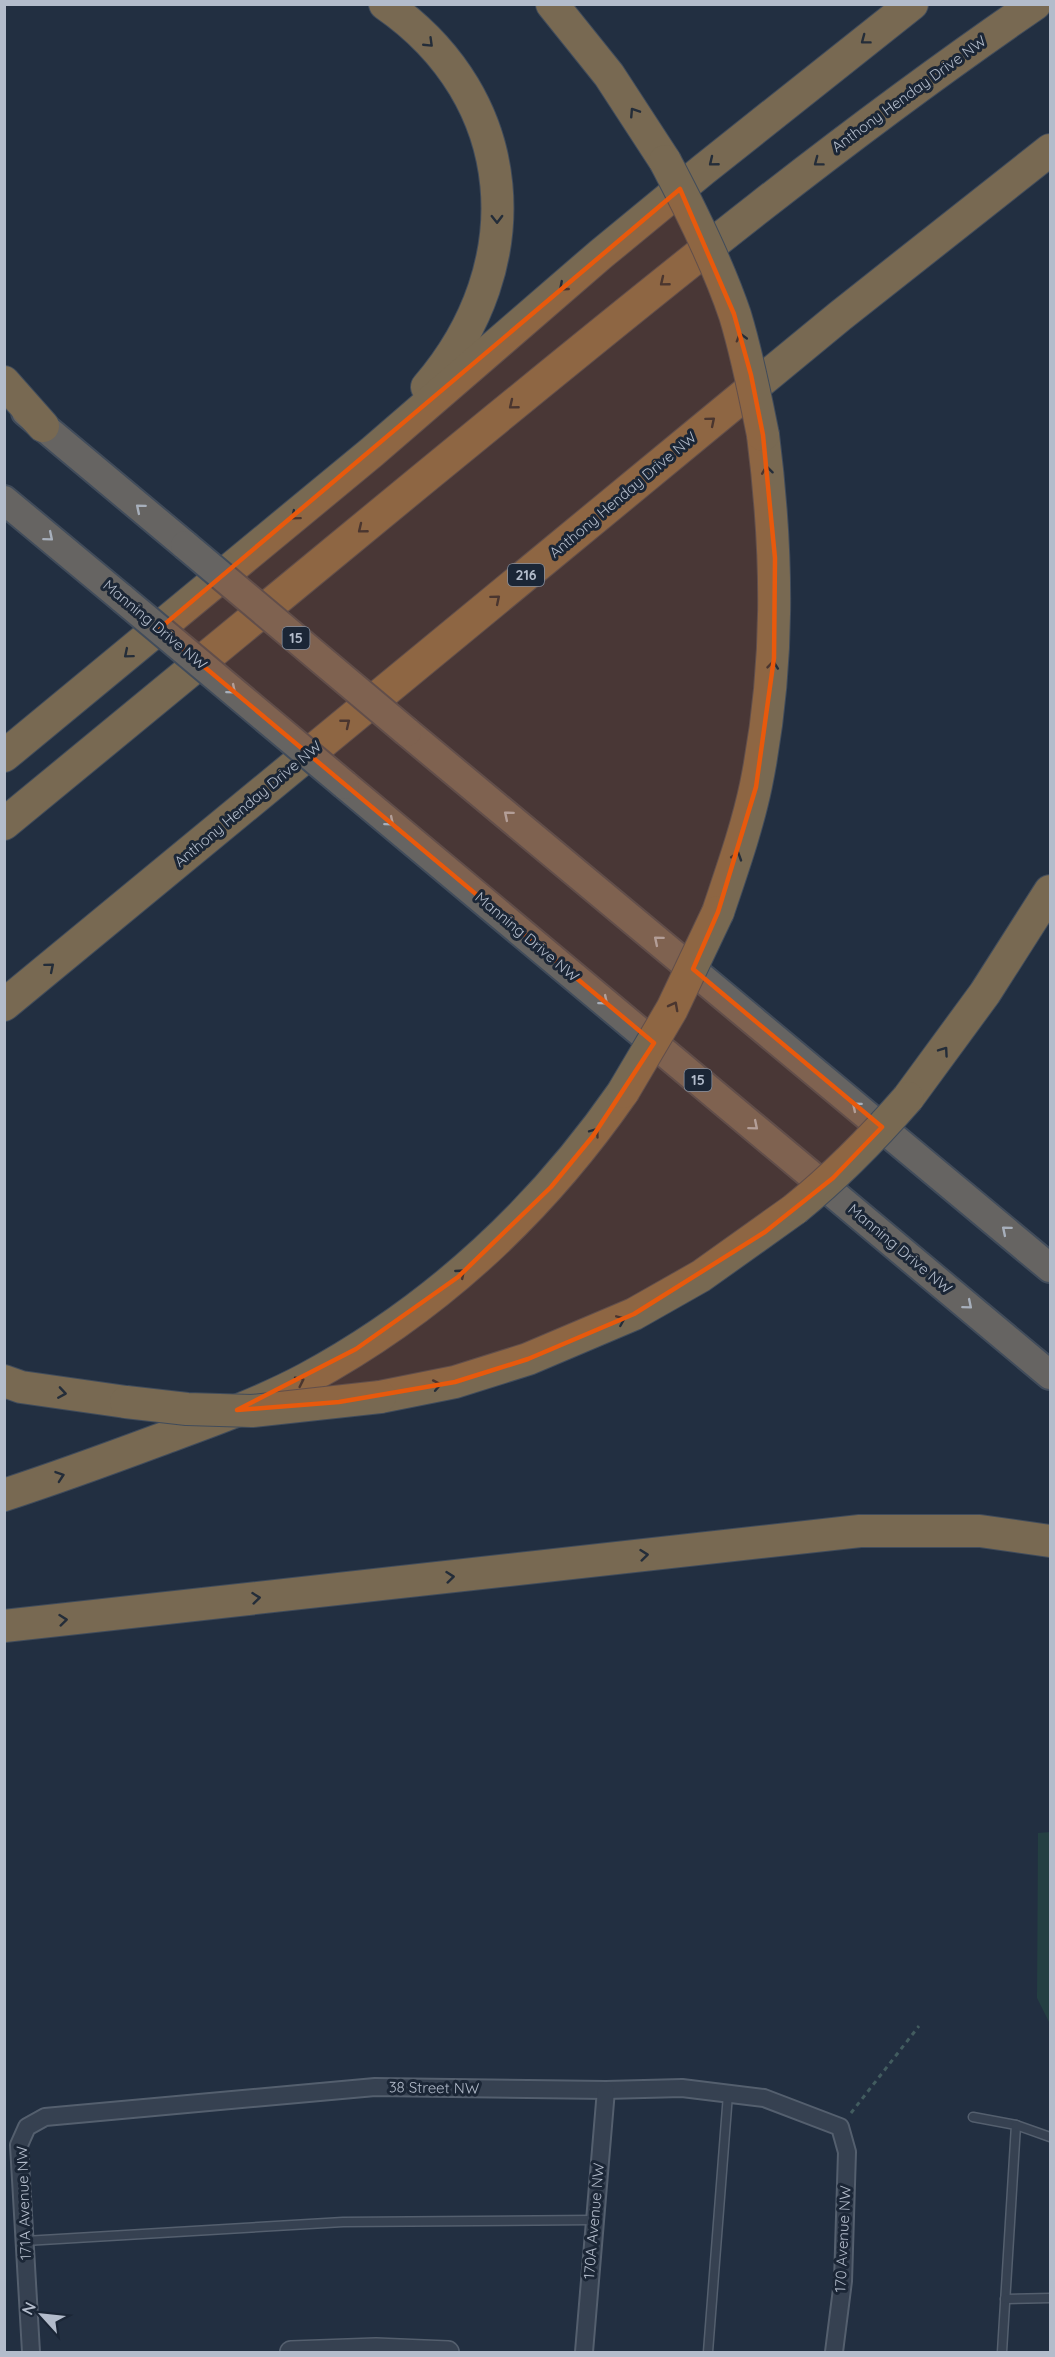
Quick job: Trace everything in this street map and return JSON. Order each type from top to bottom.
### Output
[{"type":"highway","points":[[372,452],[442,370],[466,332],[494,261],[497,229],[494,169],[485,129],[467,90],[437,50],[401,15],[385,4]]},
{"type":"highway","points":[[4,1495],[193,1428],[249,1406],[304,1380],[408,1316],[458,1277],[551,1187],[593,1136],[623,1092],[672,1009],[718,912],[739,850],[756,787],[774,658],[775,558],[772,507],[763,435],[751,375],[734,314],[704,238],[665,161],[609,75],[552,4]]},
{"type":"highway","points":[[4,756],[372,452],[601,254],[912,4]]},
{"type":"highway","name":"Anthony Henday Drive NW","points":[[4,824],[722,236],[873,119],[1035,4]]},
{"type":"highway","name":"Anthony Henday Drive NW","points":[[4,1005],[831,323],[1050,150]]},
{"type":"highway","points":[[4,382],[43,426]]},
{"type":"highway","name":"15","points":[[4,394],[1050,1268]]},
{"type":"highway","name":"Manning Drive NW","points":[[4,500],[1050,1375]]},
{"type":"highway","points":[[4,1381],[21,1387],[126,1402],[187,1409],[252,1411],[380,1397],[455,1382],[528,1359],[634,1314],[701,1276],[795,1209],[832,1179],[873,1138],[908,1098],[985,993],[1050,891]]},
{"type":"highway","points":[[4,1626],[860,1531],[920,1529],[980,1531],[1050,1541]]},
{"type":"street","name":"38 Street NW","points":[[27,2127],[45,2117],[375,2087],[606,2090],[682,2088],[764,2098],[840,2127]]},
{"type":"street","name":"170A Avenue NW","points":[[584,2352],[593,2220],[606,2090]]},
{"type":"street","name":"171A Avenue NW","points":[[27,2127],[19,2145],[31,2352]]},
{"type":"street","name":"170 Avenue NW","points":[[834,2352],[843,2281],[848,2152],[840,2127]]},
{"type":"street","points":[[291,2352],[376,2349],[448,2352]]},
{"type":"lane","points":[[708,2352],[728,2094]]},
{"type":"lane","points":[[973,2117],[1016,2125],[1050,2137]]},
{"type":"lane","points":[[1002,2352],[1016,2125]]},
{"type":"lane","points":[[25,2241],[343,2222],[593,2220]]},
{"type":"lane","points":[[1005,2299],[1050,2298]]},
{"type":"path","points":[[840,2127],[920,2026]]},
{"type":"highlighted area","points":[[680,189],[734,314],[751,375],[763,435],[775,558],[774,658],[756,787],[718,912],[693,969],[882,1127],[833,1178],[765,1232],[634,1314],[528,1359],[455,1382],[339,1402],[237,1410],[356,1349],[458,1277],[551,1187],[593,1136],[654,1043],[159,629]]},
{"type":"green space","points":[[1050,1832],[1050,2024],[1037,1998],[1038,1833]]}]
